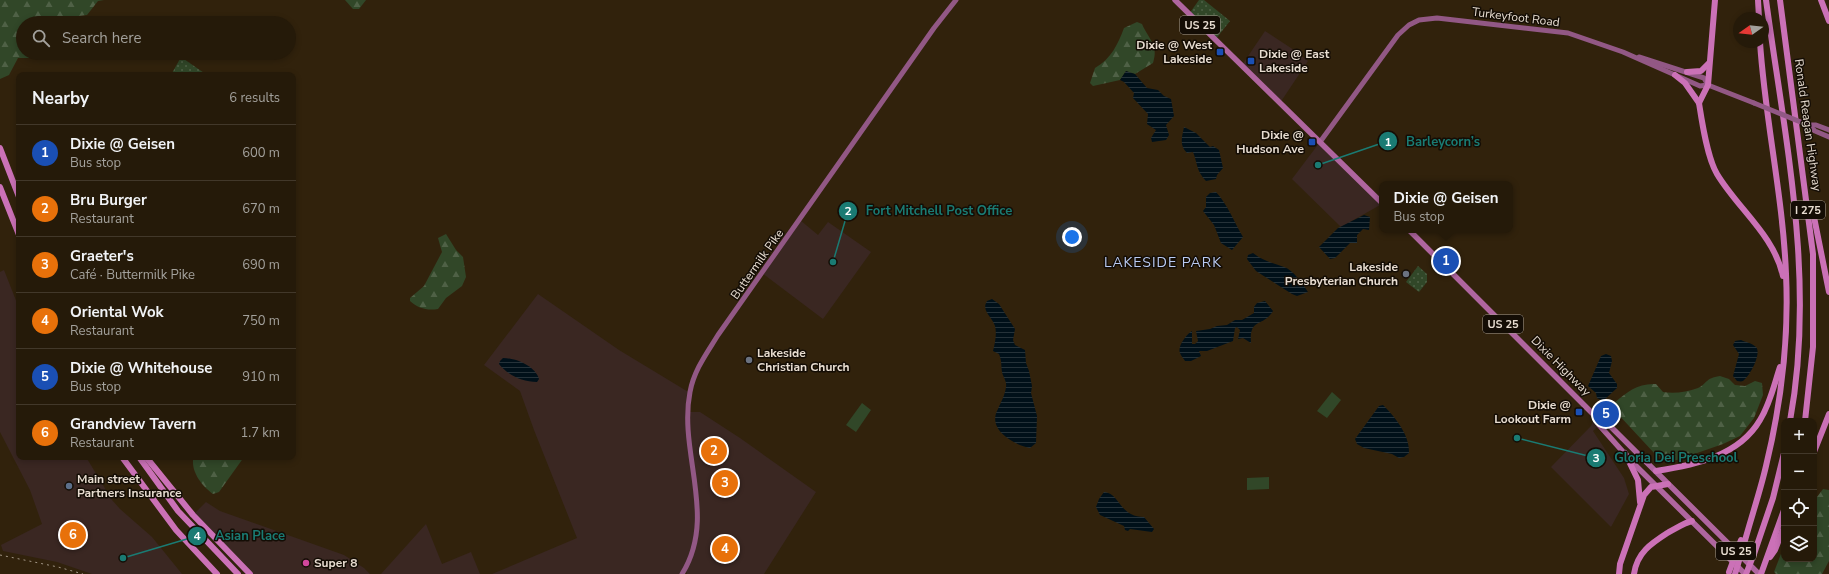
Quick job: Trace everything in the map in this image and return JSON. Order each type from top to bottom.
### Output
[{"type":"highway","points":[[1699,102],[1708,85],[1715,0]]},
{"type":"highway","points":[[1758,0],[1759,12]]},
{"type":"highway","name":"Ronald Reagan Highway","points":[[1766,0],[1794,201],[1800,266],[1799,350],[1790,418]]},
{"type":"highway","name":"Ronald Reagan Highway","points":[[1780,0],[1812,240],[1815,287],[1814,347],[1805,418]]},
{"type":"highway","points":[[1821,0],[1829,21]]},
{"type":"highway","points":[[1730,573],[1752,514],[1766,465],[1775,421],[1783,356],[1786,291],[1784,239],[1761,48]]},
{"type":"highway","points":[[1687,72],[1701,71],[1709,63]]},
{"type":"highway","points":[[1675,76],[1685,83],[1699,102],[1714,168],[1775,252],[1781,265],[1786,291]]},
{"type":"highway","points":[[0,148],[16,189]]},
{"type":"highway","points":[[1803,170],[1829,292]]},
{"type":"highway","points":[[0,187],[16,228]]},
{"type":"highway","points":[[1656,471],[1720,455],[1746,438],[1755,428],[1764,412],[1783,356]]},
{"type":"highway","points":[[1817,444],[1828,417]]},
{"type":"highway","points":[[1624,453],[1638,480],[1641,504]]},
{"type":"highway","points":[[124,460],[176,530],[217,574]]},
{"type":"highway","points":[[144,460],[157,483],[178,511],[238,574]]},
{"type":"highway","points":[[145,460],[207,531],[250,574]]},
{"type":"highway","points":[[1746,574],[1773,498],[1781,466]]},
{"type":"highway","points":[[1619,574],[1620,564],[1641,504],[1649,489],[1668,484]]},
{"type":"highway","points":[[1760,574],[1781,519]]},
{"type":"highway","points":[[1634,574],[1637,561],[1652,542],[1692,521]]},
{"type":"highway","points":[[1765,564],[1775,550],[1781,535]]},
{"type":"main road","name":"Buttermilk Pike","points":[[682,574],[695,542],[698,520],[697,497],[688,435],[687,412],[691,388],[698,367],[718,335],[934,28],[956,0]]},
{"type":"main road","name":"US 25","points":[[1175,0],[1379,200]]},
{"type":"main road","name":"Turkeyfoot Road","points":[[1320,142],[1398,35],[1409,25],[1419,20],[1437,18],[1568,33],[1704,78],[1708,85]]},
{"type":"main road","name":"Turkeyfoot Road","points":[[1623,52],[1700,86],[1708,85],[1808,125],[1815,131],[1829,137]]},
{"type":"main road","name":"Turkeyfoot Road","points":[[1808,125],[1816,125],[1829,130]]},
{"type":"main road","name":"Dixie Highway","points":[[1412,233],[1595,416],[1604,420],[1760,574]]},
{"type":"main road","name":"Dixie Highway","points":[[1595,416],[1598,425],[1624,453],[1746,574]]},
{"type":"shaded area","points":[[1265,31],[1308,61],[1280,103],[1242,65]]},
{"type":"shaded area","points":[[1126,71],[1135,74],[1147,88],[1158,90],[1164,96],[1171,99],[1174,116],[1166,125],[1169,135],[1166,140],[1152,142],[1151,138],[1156,130],[1147,124],[1148,114],[1133,98],[1134,93],[1124,82],[1120,80]]},
{"type":"shaded area","points":[[1184,127],[1196,133],[1210,147],[1213,146],[1219,150],[1223,168],[1217,175],[1216,179],[1206,181],[1199,170],[1193,152],[1187,153],[1184,150],[1182,144],[1182,134]]},
{"type":"shaded area","points":[[1320,142],[1379,201],[1379,206],[1341,227],[1292,179]]},
{"type":"shaded area","points":[[1216,192],[1227,208],[1243,237],[1232,250],[1221,243],[1214,225],[1203,211],[1206,207],[1206,197],[1210,193]]},
{"type":"shaded area","points":[[1364,215],[1370,217],[1369,230],[1363,229],[1357,235],[1357,243],[1350,243],[1335,258],[1330,259],[1319,247],[1338,228]]},
{"type":"shaded area","points":[[800,220],[818,235],[828,222],[871,252],[823,319],[762,273]]},
{"type":"shaded area","points":[[1253,253],[1264,260],[1291,271],[1308,292],[1297,296],[1292,294],[1256,271],[1247,259],[1248,255]]},
{"type":"shaded area","points":[[4,270],[16,300],[16,460],[88,460],[112,500],[152,537],[182,574],[92,574],[57,562],[3,551],[1,545],[42,524],[30,490],[0,432],[0,272]]},
{"type":"shaded area","points":[[538,294],[619,350],[690,393],[687,412],[700,412],[740,438],[816,492],[764,574],[687,574],[685,568],[682,574],[492,574],[577,538],[520,391],[484,365]]},
{"type":"shaded area","points":[[992,299],[999,304],[1015,329],[1013,340],[1015,345],[1025,350],[1026,363],[1032,386],[1031,393],[1037,416],[1036,443],[1030,448],[1010,440],[999,430],[996,424],[995,417],[1004,396],[1006,385],[999,354],[993,351],[996,329],[994,322],[985,308],[987,301]]},
{"type":"shaded area","points":[[1265,301],[1273,311],[1265,320],[1254,326],[1252,329],[1251,343],[1243,338],[1238,339],[1240,330],[1237,327],[1235,328],[1233,341],[1207,351],[1199,351],[1201,356],[1191,361],[1185,361],[1179,350],[1185,337],[1192,331],[1192,344],[1195,344],[1198,341],[1196,331],[1227,325],[1235,320],[1242,320],[1254,313],[1254,307],[1257,303]]},
{"type":"shaded area","points":[[1741,340],[1756,347],[1757,354],[1752,370],[1743,381],[1737,381],[1733,376],[1739,354],[1733,345],[1735,341]]},
{"type":"shaded area","points":[[1606,354],[1611,356],[1612,361],[1609,373],[1617,384],[1617,388],[1604,400],[1601,400],[1597,398],[1596,393],[1588,386],[1601,356]]},
{"type":"shaded area","points":[[503,358],[519,361],[534,370],[539,379],[537,382],[531,382],[516,378],[499,364]]},
{"type":"shaded area","points":[[1383,405],[1397,421],[1407,440],[1409,453],[1404,457],[1399,458],[1392,454],[1364,448],[1357,444],[1355,439],[1379,406]]},
{"type":"shaded area","points":[[1595,416],[1599,425],[1593,431],[1624,478],[1629,494],[1611,527],[1551,467],[1591,426]]},
{"type":"shaded area","points":[[1104,492],[1113,496],[1129,513],[1144,517],[1154,529],[1152,532],[1130,529],[1128,531],[1125,530],[1124,526],[1100,515],[1096,507]]},
{"type":"shaded area","points":[[206,502],[220,511],[344,555],[364,568],[370,574],[251,574],[193,515]]},
{"type":"shaded area","points":[[426,524],[442,564],[471,552],[480,574],[381,574]]},
{"type":"green space","points":[[0,0],[104,0],[98,1],[87,15],[16,16],[17,60],[9,75],[0,79]]},
{"type":"green space","points":[[345,0],[366,0],[359,9],[353,9]]},
{"type":"green space","points":[[1199,0],[1204,0],[1230,21],[1215,40],[1189,14]]},
{"type":"green space","points":[[1137,22],[1142,24],[1154,47],[1155,57],[1153,63],[1135,74],[1126,71],[1120,80],[1093,86],[1090,83],[1095,68],[1110,56],[1124,28]]},
{"type":"green space","points":[[179,60],[185,60],[203,72],[173,72]]},
{"type":"green space","points":[[446,234],[456,250],[463,257],[466,277],[462,286],[446,298],[438,309],[430,310],[416,305],[410,301],[410,298],[424,286],[442,252],[438,238]]},
{"type":"green space","points":[[1418,266],[1427,274],[1427,282],[1419,292],[1406,282]]},
{"type":"green space","points":[[1720,376],[1729,379],[1735,385],[1745,386],[1755,381],[1762,383],[1763,395],[1754,418],[1740,436],[1723,444],[1677,460],[1669,461],[1655,454],[1616,412],[1614,403],[1628,392],[1638,387],[1656,384],[1663,392],[1672,393],[1689,391],[1698,388],[1712,378]]},
{"type":"green space","points":[[1332,392],[1341,400],[1327,418],[1317,411]]},
{"type":"green space","points":[[862,403],[871,410],[856,432],[846,425]]},
{"type":"green space","points":[[193,460],[242,460],[219,492],[213,494],[198,479],[193,465]]},
{"type":"green space","points":[[1269,477],[1269,489],[1247,490],[1247,478]]},
{"type":"green space","points":[[1823,489],[1829,490],[1829,561],[1822,574],[1776,574],[1774,572],[1781,554],[1781,562],[1817,562],[1817,497]]},
{"type":"railway","points":[[0,555],[58,567],[83,574]]},
{"type":"place","name":"Dixie @ West Lakeside","points":[[1220,52]]},
{"type":"place","name":"Dixie @ East Lakeside","points":[[1251,61]]},
{"type":"place","name":"Dixie @ Hudson Ave","points":[[1312,142]]},
{"type":"place","name":"Barleycorn’s","points":[[1318,165]]},
{"type":"place","name":"Dixie @ Geisen","points":[[1446,261]]},
{"type":"place","name":"Fort Mitchell Post Office","points":[[833,262]]},
{"type":"place","name":"Lakeside Presbyterian Church","points":[[1406,274]]},
{"type":"place","name":"Lakeside Christian Church","points":[[749,360]]},
{"type":"place","name":"Dixie @ Lookout Farm","points":[[1579,412]]},
{"type":"place","name":"Dixie @ Whitehouse","points":[[1606,414]]},
{"type":"place","name":"Gloria Dei Preschool","points":[[1517,438]]},
{"type":"place","name":"Bru Burger","points":[[714,451]]},
{"type":"place","name":"Graeter's","points":[[725,483]]},
{"type":"place","name":"Main street Partners Insurance","points":[[69,486]]},
{"type":"place","name":"Grandview Tavern","points":[[73,535]]},
{"type":"place","name":"Oriental Wok","points":[[725,549]]},
{"type":"place","name":"Asian Place","points":[[123,558]]},
{"type":"place","name":"Super 8","points":[[306,563]]},
{"type":"district","name":"LAKESIDE PARK","points":[[1163,262]]}]
